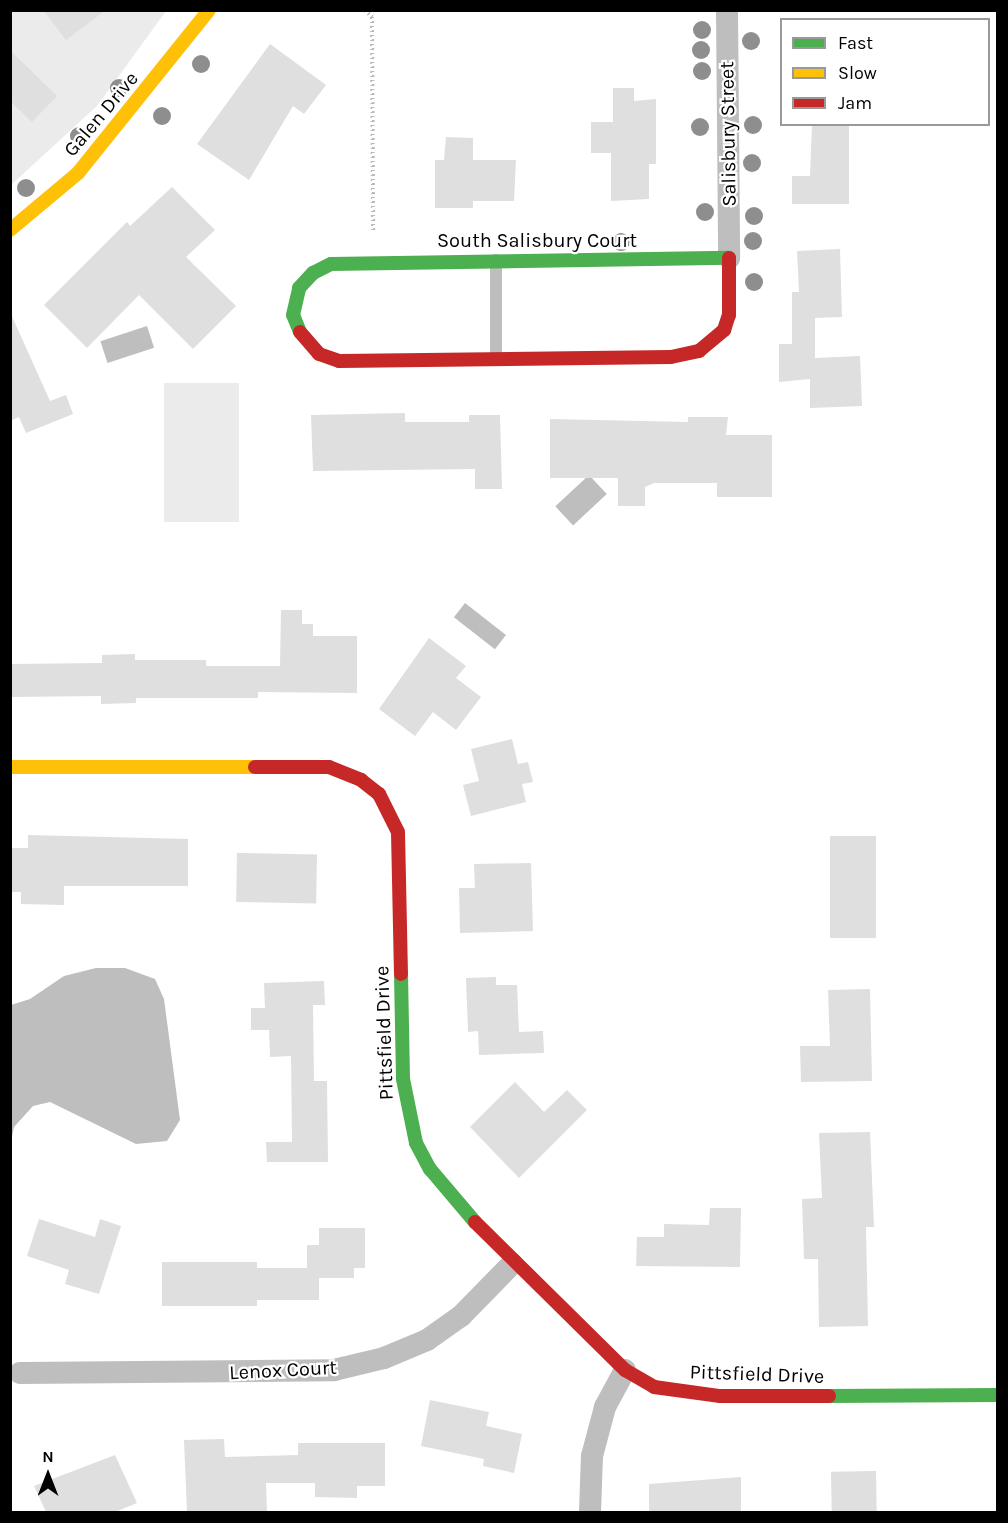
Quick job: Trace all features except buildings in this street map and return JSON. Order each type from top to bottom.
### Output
[{"type":"street","name":"Galen Drive","points":[[10,230],[78,173],[209,10]]},
{"type":"street","name":"Salisbury Street","points":[[727,10],[729,258]]},
{"type":"street","name":"South Salisbury Court","points":[[729,258],[729,315],[718,336],[699,351],[671,357],[339,361],[319,354],[304,341],[293,315],[299,288],[331,264],[496,259],[729,258]]},
{"type":"street","name":"Pittsfield Drive","points":[[10,767],[329,767],[361,780],[379,794],[398,832],[407,1112],[430,1168],[512,1264],[625,1370],[654,1387],[720,1396],[998,1395]]},
{"type":"street","name":"Lenox Court","points":[[20,1373],[334,1370],[384,1358],[427,1340],[461,1316],[512,1264]]},
{"type":"street","points":[[590,1512],[592,1456],[605,1407],[625,1370]]},
{"type":"lane","points":[[496,259],[496,359]]},
{"type":"path","points":[[365,10],[372,17],[373,240]]},
{"type":"shaded area","points":[[11,11],[166,11],[97,106],[11,185]]},
{"type":"shaded area","points":[[147,326],[154,348],[108,363],[100,341]]},
{"type":"shaded area","points":[[164,383],[239,383],[239,522],[164,522]]},
{"type":"shaded area","points":[[589,475],[607,494],[573,525],[555,506]]},
{"type":"shaded area","points":[[465,603],[506,635],[495,649],[454,617]]},
{"type":"shaded area","points":[[96,968],[125,968],[155,979],[164,999],[180,1120],[167,1141],[136,1144],[50,1102],[33,1106],[14,1127],[11,1141],[11,1005],[30,999],[64,976]]},
{"type":"traffic: fast","points":[[300,332],[293,315],[299,288],[313,273],[331,264],[729,258]]},
{"type":"traffic: fast","points":[[401,974],[403,1079],[416,1143],[430,1169],[475,1222]]},
{"type":"traffic: fast","points":[[829,1396],[998,1395]]},
{"type":"traffic: slow","points":[[10,230],[78,173],[209,10]]},
{"type":"traffic: slow","points":[[10,767],[255,767]]},
{"type":"traffic: jam","points":[[300,332],[319,354],[339,361],[671,357],[699,351],[724,330],[729,315],[729,258]]},
{"type":"traffic: jam","points":[[255,767],[329,767],[361,780],[379,794],[398,832],[401,974]]},
{"type":"traffic: jam","points":[[475,1222],[625,1370],[654,1387],[720,1396],[829,1396]]}]
